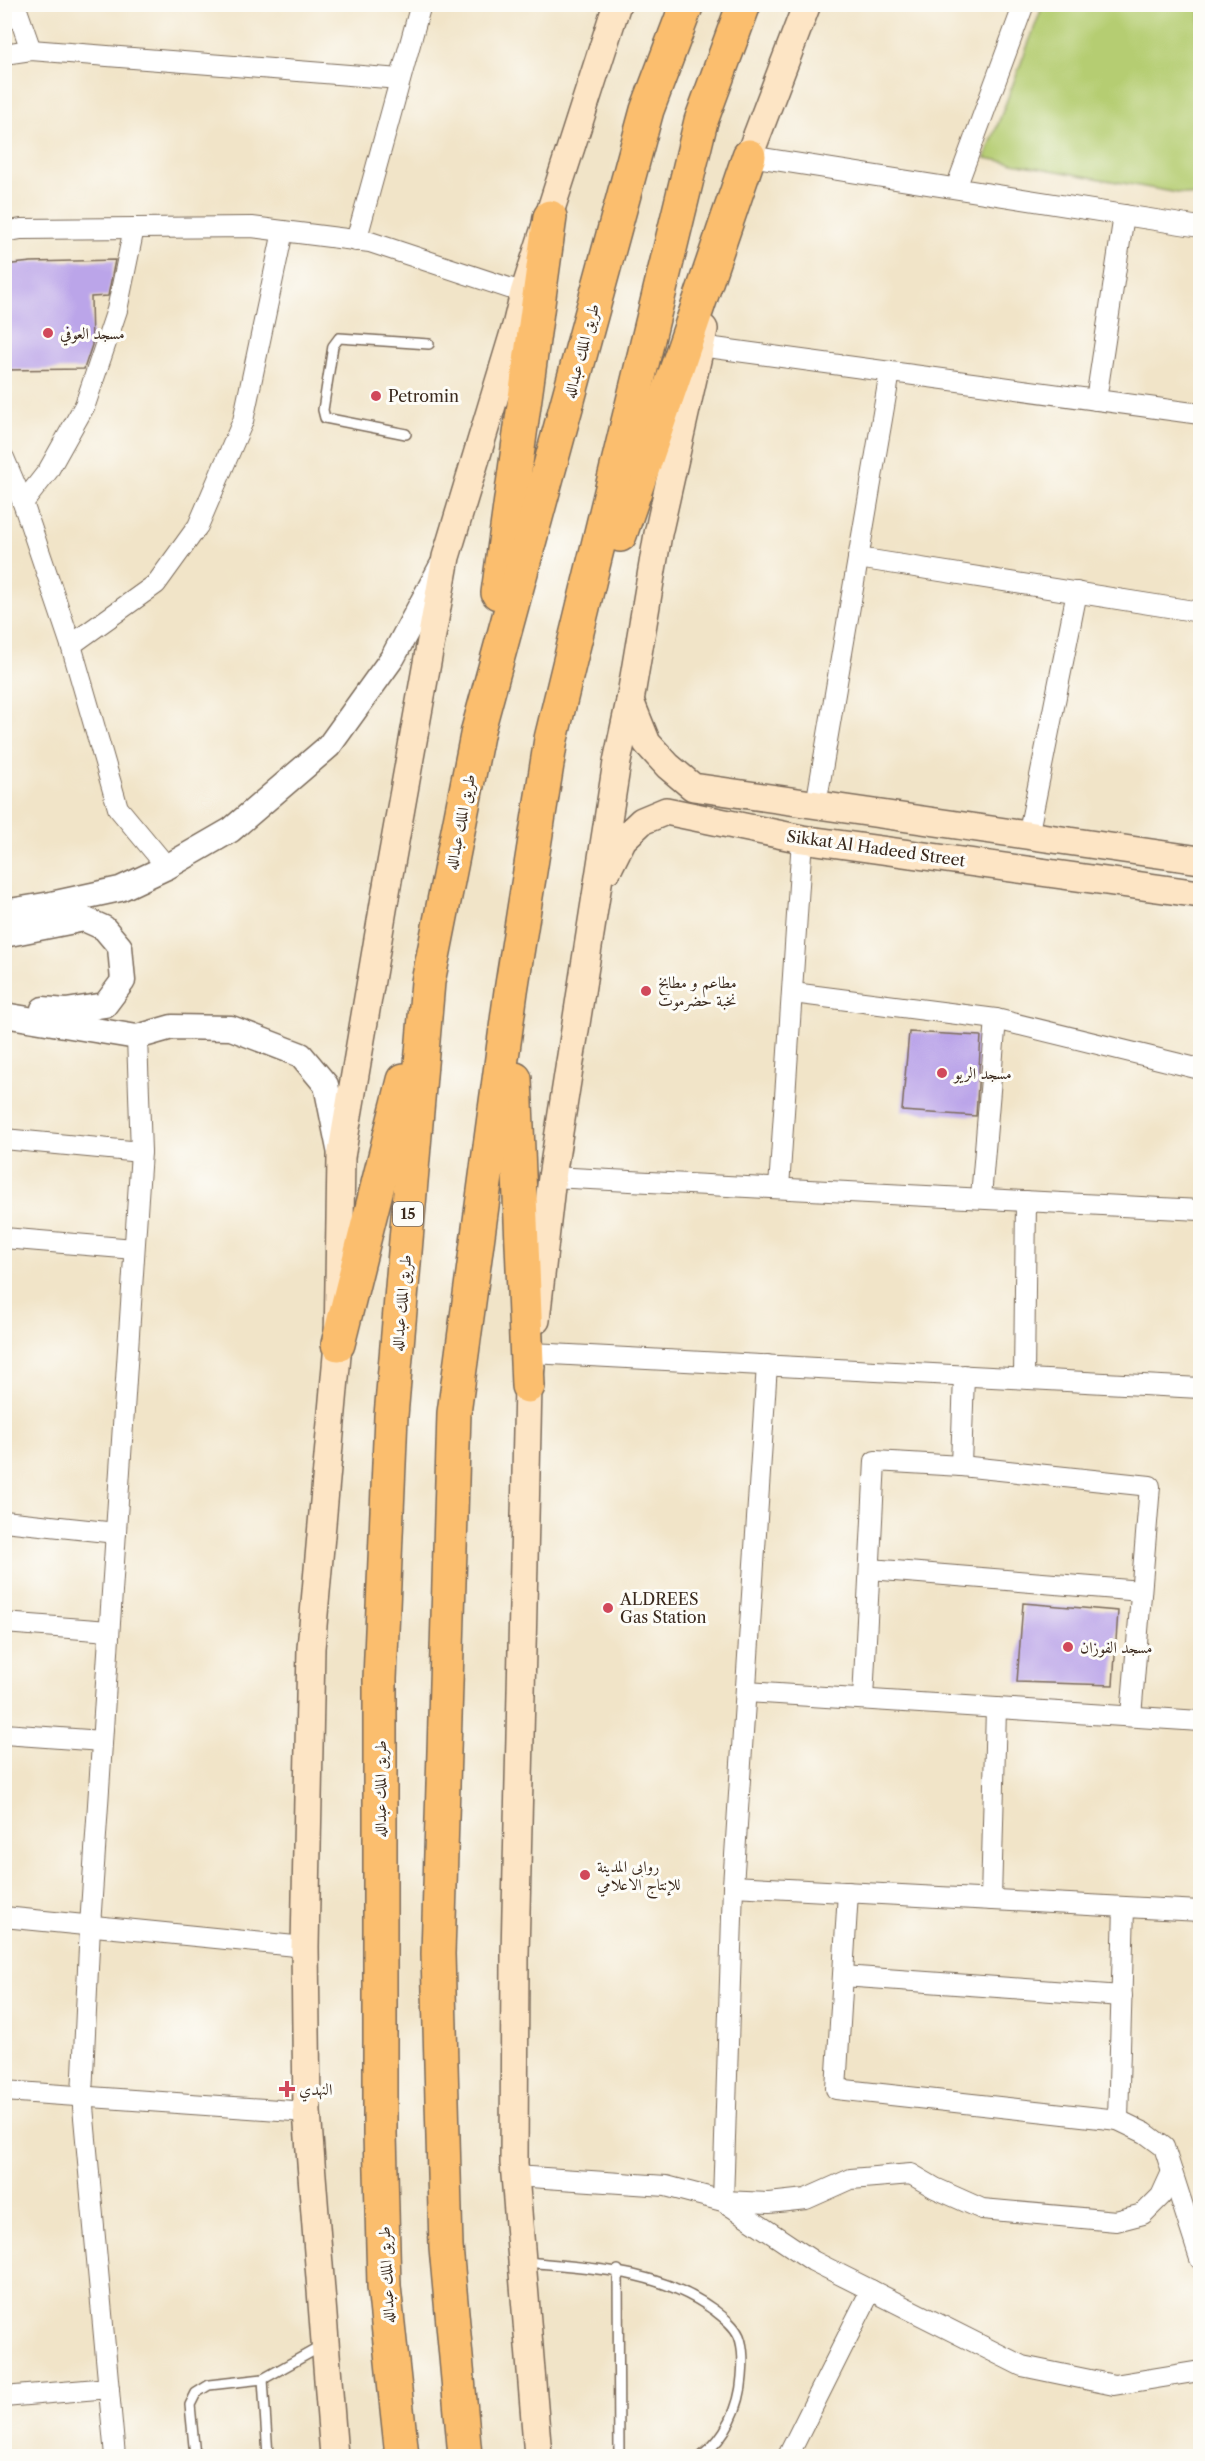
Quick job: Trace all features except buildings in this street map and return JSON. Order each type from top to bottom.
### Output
[{"type":"highway","name":"طريق الملك عبدالله","points":[[402,2457],[384,2286],[380,2122],[380,1679],[391,1416],[428,982],[478,730],[647,110],[687,4]]},
{"type":"highway","points":[[465,2457],[446,2247],[438,1954],[454,1413],[511,991],[551,739],[701,121],[744,4]]},
{"type":"highway","points":[[551,739],[749,156]]},
{"type":"highway","points":[[478,730],[550,217]]},
{"type":"highway","points":[[338,1344],[428,982]]},
{"type":"highway","points":[[511,991],[528,1386]]},
{"type":"main road","points":[[334,2457],[307,2112],[305,1947],[311,1648],[338,1344],[341,1157],[446,556],[524,293],[617,4]]},
{"type":"main road","points":[[538,2457],[515,2175],[515,1955],[528,1386],[552,1178],[617,762],[630,701],[658,534],[699,346],[749,156],[807,4]]},
{"type":"main road","points":[[630,701],[647,743],[668,766],[693,787],[690,814]]},
{"type":"main road","name":"Sikkat Al Hadeed Street","points":[[693,787],[1200,860]]},
{"type":"main road","name":"Sikkat Al Hadeed Street","points":[[596,895],[623,839],[642,820],[666,811],[690,814],[802,839],[1200,894]]},
{"type":"street","points":[[15,4],[31,50]]},
{"type":"street","points":[[356,241],[421,4]]},
{"type":"street","points":[[956,188],[1024,4]]},
{"type":"street","points":[[4,54],[31,50],[400,79]]},
{"type":"street","points":[[749,156],[1200,227]]},
{"type":"street","points":[[1096,400],[1124,215]]},
{"type":"street","points":[[4,232],[21,229],[252,227],[370,242],[524,293]]},
{"type":"street","points":[[23,503],[48,471],[85,405],[117,310],[134,228]]},
{"type":"street","points":[[72,645],[156,584],[198,526],[243,421],[283,231]]},
{"type":"street","points":[[699,346],[1200,414]]},
{"type":"street","points":[[816,805],[890,372]]},
{"type":"street","points":[[4,458],[23,503],[72,645],[118,808],[167,867]]},
{"type":"street","points":[[4,912],[120,889],[167,867],[231,830],[329,746],[393,657],[446,556]]},
{"type":"street","points":[[858,558],[1200,612]]},
{"type":"street","points":[[1028,836],[1077,592]]},
{"type":"street","points":[[779,1188],[802,839]]},
{"type":"street","points":[[4,935],[84,919],[104,928],[120,947],[123,981],[105,1005],[66,1011],[4,1005]]},
{"type":"street","points":[[793,993],[996,1019],[1200,1069]]},
{"type":"street","points":[[4,1015],[137,1037],[172,1027],[231,1028],[301,1054],[326,1085],[341,1157]]},
{"type":"street","points":[[981,1197],[996,1019]]},
{"type":"street","points":[[115,2457],[82,2096],[90,1926],[141,1152],[137,1037]]},
{"type":"street","points":[[4,1139],[141,1152]]},
{"type":"street","points":[[552,1178],[981,1197],[1200,1210]]},
{"type":"street","points":[[1024,1378],[1026,1201]]},
{"type":"street","points":[[4,1238],[134,1249]]},
{"type":"street","points":[[532,1353],[1200,1388]]},
{"type":"street","points":[[723,2201],[733,1886],[767,1365]]},
{"type":"street","points":[[961,1466],[964,1375]]},
{"type":"street","points":[[863,1699],[875,1461],[961,1466],[1150,1486],[1131,1716]]},
{"type":"street","points":[[4,1521],[116,1533]]},
{"type":"street","points":[[870,1569],[1141,1592]]},
{"type":"street","points":[[4,1623],[109,1631]]},
{"type":"street","points":[[746,1692],[1200,1721]]},
{"type":"street","points":[[992,1900],[996,1708]]},
{"type":"street","points":[[4,1734],[102,1741]]},
{"type":"street","points":[[733,1886],[1200,1911]]},
{"type":"street","points":[[848,1892],[836,2090],[1118,2120],[1145,2133],[1164,2147],[1200,2259]]},
{"type":"street","points":[[1118,2120],[1124,1907]]},
{"type":"street","points":[[4,1917],[305,1947]]},
{"type":"street","points":[[843,1976],[1122,1996]]},
{"type":"street","points":[[4,2091],[307,2112]]},
{"type":"street","points":[[515,2175],[666,2186],[723,2201],[769,2203],[806,2199],[851,2179],[910,2175],[982,2209],[1116,2221],[1143,2214],[1161,2196],[1172,2172]]},
{"type":"street","points":[[723,2201],[813,2261],[1022,2366],[1114,2385],[1200,2372]]},
{"type":"street","points":[[788,2457],[871,2290]]},
{"type":"street","points":[[4,2397],[109,2388]]},
{"type":"lane","points":[[406,434],[325,418],[322,410],[333,346],[339,338],[429,344]]},
{"type":"lane","points":[[523,2262],[618,2270],[651,2278],[695,2296],[726,2319],[739,2335],[744,2358],[741,2396],[729,2425],[702,2457]]},
{"type":"lane","points":[[618,2270],[619,2457]]},
{"type":"lane","points":[[195,2457],[190,2405],[196,2393],[209,2385],[263,2379],[324,2345]]},
{"type":"lane","points":[[263,2379],[268,2457]]},
{"type":"green space","points":[[1043,5],[1200,5],[1200,197],[985,158]]},
{"type":"place","name":"مسجد العوفي","points":[[48,333]]},
{"type":"place","name":"Petromin","points":[[376,396]]},
{"type":"place","name":"مطاعم و مطابخ نخبة حضرموت","points":[[646,991]]},
{"type":"place","name":"مسجد الريو","points":[[942,1073]]},
{"type":"place","name":"ALDREES Gas Station","points":[[608,1608]]},
{"type":"place","name":"مسجد الفوزان","points":[[1068,1647]]},
{"type":"place","name":"روابي المدينة للإنتاج الاعلامي","points":[[585,1875]]},
{"type":"place","name":"النهدي","points":[[287,2089]]}]
